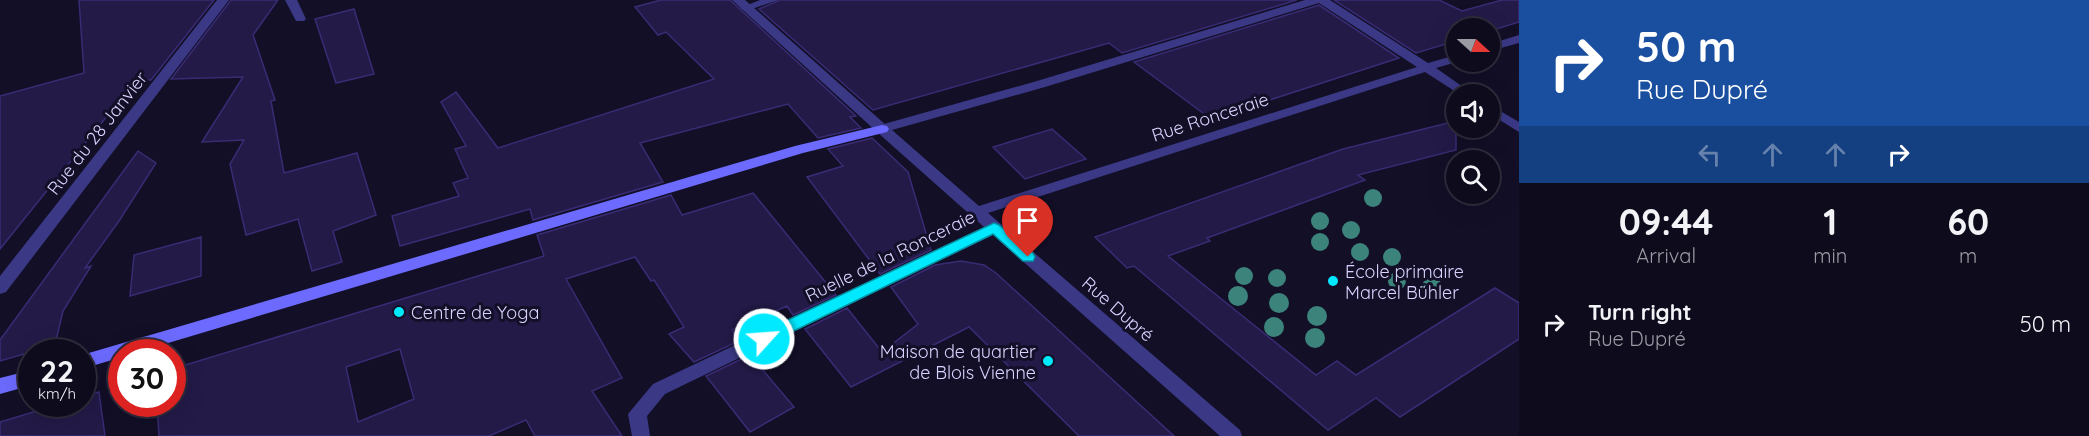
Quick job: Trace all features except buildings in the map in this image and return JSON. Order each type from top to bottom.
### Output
[{"type":"main road","points":[[96,358],[800,149],[882,129]]},
{"type":"main road","points":[[0,386],[18,381]]},
{"type":"street","name":"Rue du 28 Janvier","points":[[0,288],[223,0]]},
{"type":"street","points":[[291,0],[300,19]]},
{"type":"street","points":[[742,4],[772,0]]},
{"type":"street","points":[[882,129],[1041,84],[1319,0],[1451,84]]},
{"type":"street","name":"Rue Dupré","points":[[742,4],[1233,436]]},
{"type":"street","points":[[1500,45],[1519,39]]},
{"type":"street","name":"Rue Ronceraie","points":[[976,212],[1446,61]]},
{"type":"street","points":[[1500,116],[1519,128]]},
{"type":"street","name":"Ruelle de la Ronceraie","points":[[641,436],[637,414],[659,389],[994,228]]},
{"type":"place","name":"École primaire Marcel Bühler","points":[[1333,281]]},
{"type":"place","name":"Centre de Yoga","points":[[399,312]]},
{"type":"place","name":"Maison de quartier de Blois Vienne","points":[[1048,361]]},
{"type":"route","points":[[764,339],[994,228],[1028,257]]}]
